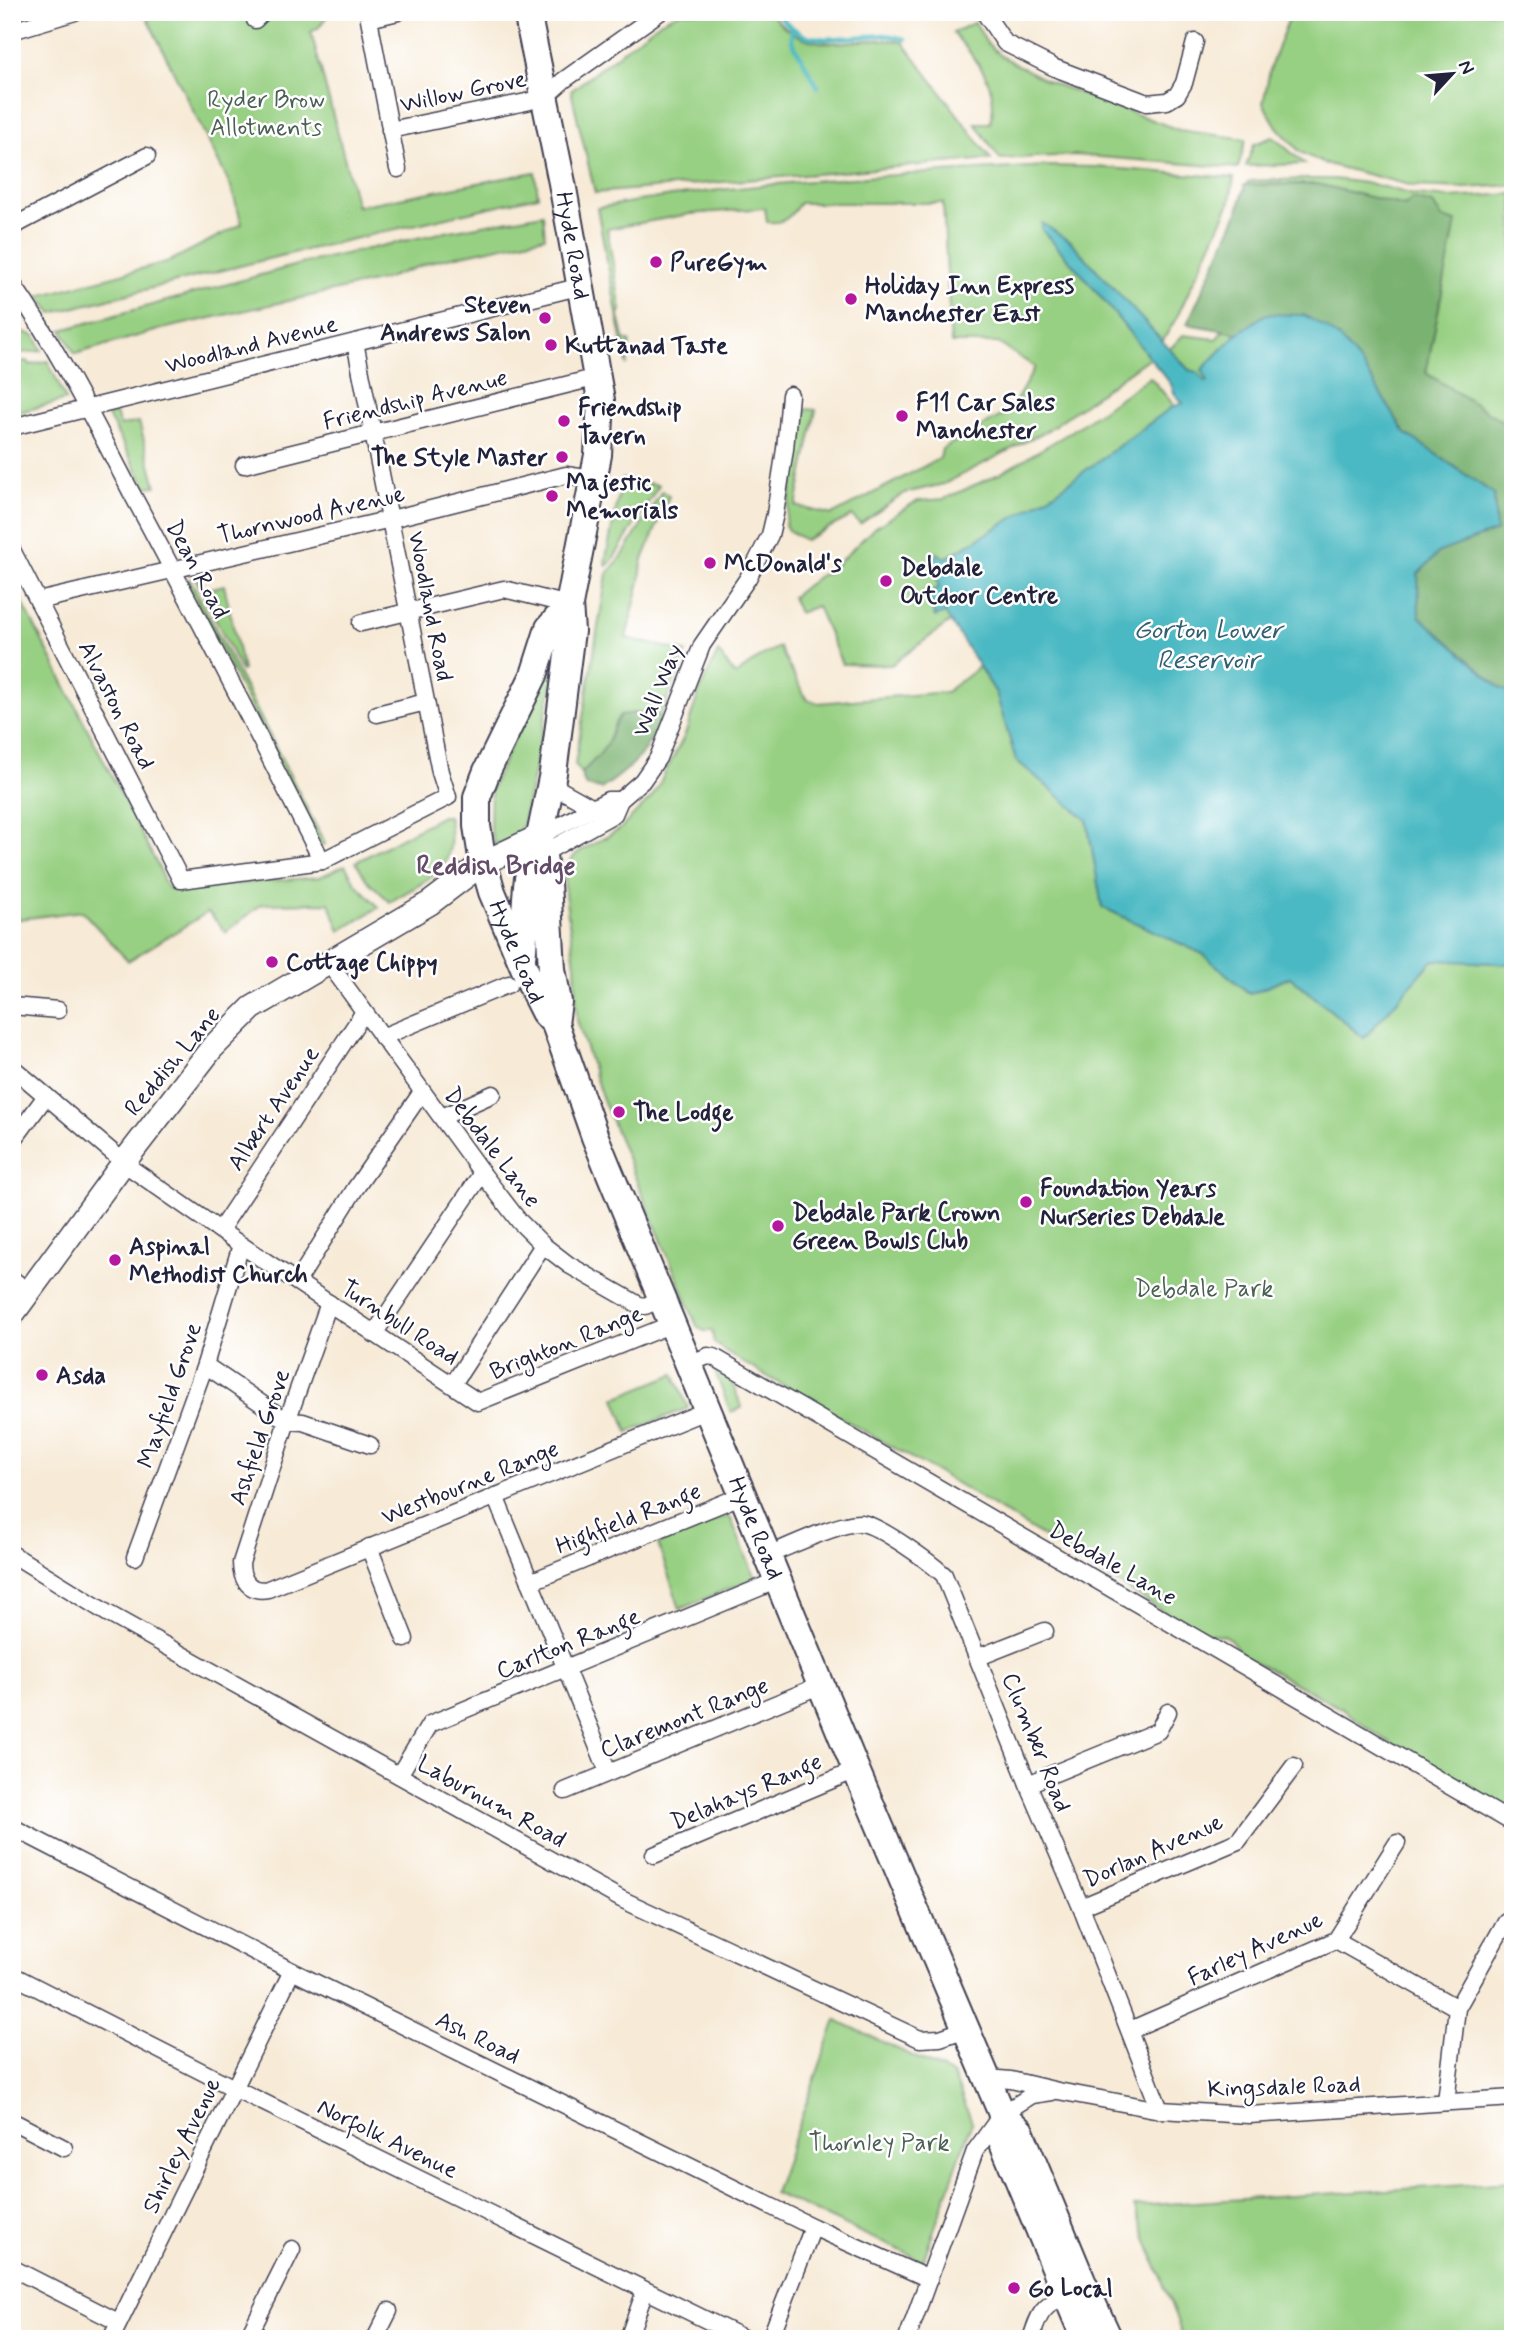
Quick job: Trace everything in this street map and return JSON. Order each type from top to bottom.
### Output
[{"type":"highway","name":"Hyde Road","points":[[527,12],[582,286],[598,377],[601,421],[569,605],[572,631],[559,711],[556,786],[538,850],[547,883],[550,947],[558,1002],[555,1024]]},
{"type":"highway","name":"Hyde Road","points":[[569,605],[549,628],[534,675],[477,797],[479,865],[544,1012],[555,1024],[595,1137],[856,1770],[1002,2114]]},
{"type":"highway","points":[[521,960],[538,850]]},
{"type":"highway","points":[[1002,2114],[1001,2138],[1085,2339]]},
{"type":"highway","points":[[1002,2114],[1020,2131],[1109,2339]]},
{"type":"main road","name":"Wall Way","points":[[479,865],[538,850]]},
{"type":"main road","name":"Reddish Lane","points":[[12,1315],[21,1286],[124,1162],[212,1048],[251,1008],[430,903],[479,865]]},
{"type":"street","points":[[12,31],[75,12]]},
{"type":"street","points":[[398,12],[369,19],[398,169]]},
{"type":"street","points":[[545,96],[660,12]]},
{"type":"street","points":[[984,12],[1005,43],[1055,68],[1147,103],[1167,102],[1177,95],[1184,83],[1195,42]]},
{"type":"street","name":"Willow Grove","points":[[390,130],[545,96]]},
{"type":"street","points":[[12,227],[147,156]]},
{"type":"street","name":"Dean Road","points":[[12,284],[26,303],[87,408],[173,569],[322,861]]},
{"type":"street","name":"Woodland Avenue","points":[[12,427],[582,286]]},
{"type":"street","name":"Woodland Road","points":[[322,861],[448,797],[440,772],[355,342]]},
{"type":"street","name":"Friendship Avenue","points":[[244,465],[598,377]]},
{"type":"street","name":"Wall Way","points":[[538,850],[614,814],[620,800],[642,781],[658,758],[702,645],[748,578],[770,536],[790,395]]},
{"type":"street","name":"Thornwood Avenue","points":[[38,601],[391,519],[566,475],[593,479]]},
{"type":"street","name":"Alvaston Road","points":[[12,551],[181,880],[322,861]]},
{"type":"street","points":[[361,623],[504,589],[569,605]]},
{"type":"street","points":[[377,714],[426,702]]},
{"type":"street","points":[[556,786],[593,808]]},
{"type":"street","name":"Wall Way","points":[[538,850],[593,808],[608,800],[620,800]]},
{"type":"street","name":"Debdale Lane","points":[[328,962],[519,1221],[569,1265],[639,1305],[645,1306],[662,1299]]},
{"type":"street","points":[[382,1037],[509,984]]},
{"type":"street","points":[[12,1006],[58,1010]]},
{"type":"street","name":"Albert Avenue","points":[[220,1230],[364,1012]]},
{"type":"street","name":"Turnbull Road","points":[[12,1068],[124,1162],[241,1245],[478,1402]]},
{"type":"street","points":[[297,1282],[355,1189],[422,1092]]},
{"type":"street","points":[[442,1117],[493,1094]]},
{"type":"street","points":[[12,1142],[46,1096]]},
{"type":"street","points":[[374,1334],[482,1173]]},
{"type":"street","name":"Mayfield Grove","points":[[135,1557],[205,1365],[241,1245]]},
{"type":"street","points":[[453,1384],[544,1245]]},
{"type":"street","name":"Ashfield Grove","points":[[249,1586],[241,1575],[241,1563],[287,1421],[330,1303]]},
{"type":"street","name":"Brighton Range","points":[[478,1402],[672,1324]]},
{"type":"street","name":"Debdale Lane","points":[[689,1364],[708,1356],[714,1357],[1513,1823]]},
{"type":"street","points":[[205,1365],[287,1421],[303,1422],[370,1445]]},
{"type":"street","name":"Westbourne Range","points":[[249,1586],[258,1590],[268,1589],[708,1410]]},
{"type":"street","name":"Highfield Range","points":[[530,1582],[743,1495]]},
{"type":"street","points":[[495,1496],[608,1773]]},
{"type":"street","name":"Clumber Road","points":[[768,1555],[847,1525],[862,1523],[879,1530],[944,1575],[1081,1907],[1160,2110]]},
{"type":"street","points":[[369,1547],[405,1639]]},
{"type":"street","name":"Laburnum Road","points":[[12,1554],[107,1612],[621,1899],[920,2039],[940,2038],[967,2029]]},
{"type":"street","name":"Carlton Range","points":[[399,1775],[430,1724],[778,1580]]},
{"type":"street","points":[[979,1657],[1045,1632]]},
{"type":"street","name":"Claremont Range","points":[[565,1791],[821,1685]]},
{"type":"street","points":[[1028,1784],[1158,1731],[1168,1712]]},
{"type":"street","name":"Dorlan Avenue","points":[[1081,1907],[1238,1841],[1294,1766]]},
{"type":"street","name":"Delahays Range","points":[[654,1855],[856,1770]]},
{"type":"street","name":"Ash Road","points":[[12,1827],[292,1971],[813,2227],[929,2279]]},
{"type":"street","name":"Farley Avenue","points":[[1130,2030],[1336,1940],[1397,1843]]},
{"type":"street","points":[[1446,2102],[1457,2008],[1506,1921]]},
{"type":"street","points":[[1336,1940],[1457,2008]]},
{"type":"street","name":"Shirley Avenue","points":[[111,2339],[292,1971]]},
{"type":"street","name":"Norfolk Avenue","points":[[12,1975],[234,2088],[745,2339]]},
{"type":"street","name":"Kingsdale Road","points":[[987,2078],[1011,2080],[1160,2110],[1249,2115],[1513,2098]]},
{"type":"street","name":"Kingsdale Road","points":[[1002,2114],[1032,2095],[1058,2091]]},
{"type":"street","points":[[907,2339],[975,2151],[1002,2114]]},
{"type":"street","points":[[12,2121],[64,2148]]},
{"type":"street","points":[[769,2339],[813,2227]]},
{"type":"street","points":[[247,2339],[292,2249]]},
{"type":"street","points":[[12,2268],[118,2322]]},
{"type":"street","points":[[628,2339],[645,2291]]},
{"type":"street","points":[[1031,2339],[1041,2310],[1066,2295]]},
{"type":"street","points":[[375,2339],[389,2311]]},
{"type":"green space","name":"Ryder Brow Allotments","points":[[144,12],[330,12],[319,27],[311,32],[357,206],[535,172],[538,196],[52,313],[39,296],[170,261],[242,224],[231,187]]},
{"type":"green space","points":[[681,12],[769,12],[786,28],[817,42],[903,42],[991,159],[595,193],[571,91],[661,21]]},
{"type":"green space","points":[[1291,12],[1513,12],[1513,185],[1465,188],[1413,186],[1323,163],[1300,152],[1277,127],[1263,103],[1271,65]]},
{"type":"green space","points":[[975,22],[986,42],[1001,56],[1047,81],[1179,130],[1246,139],[1238,168],[1074,155],[1000,159],[975,123],[990,123],[993,110],[989,85],[978,63],[953,33]]},
{"type":"green space","points":[[1273,137],[1305,164],[1246,166],[1254,144]]},
{"type":"green space","points":[[1047,166],[1234,178],[1229,205],[1177,317],[1162,342],[1071,242],[1042,230],[1150,357],[1048,430],[944,484],[905,493],[860,524],[852,516],[805,540],[788,530],[785,525],[806,409],[816,410],[796,506],[832,515],[940,458],[942,449],[1010,411],[1035,367],[998,343],[951,343],[943,203],[800,203],[790,216],[778,222],[767,222],[765,208],[690,214],[607,229],[621,310],[619,316],[625,341],[630,341],[627,366],[597,208],[765,185]]},
{"type":"green space","points":[[1308,179],[1372,184],[1414,195],[1450,198],[1513,194],[1513,428],[1426,373],[1455,222],[1405,206],[1317,184],[1245,185],[1251,181]]},
{"type":"green space","points":[[1317,184],[1405,206],[1412,199],[1433,204],[1442,218],[1456,222],[1426,373],[1513,428],[1513,695],[1499,687],[1419,616],[1418,574],[1439,552],[1496,531],[1494,494],[1405,433],[1363,366],[1340,339],[1266,314],[1238,333],[1187,324],[1237,215],[1245,185]]},
{"type":"green space","points":[[543,214],[545,237],[434,261],[382,280],[162,329],[75,354],[62,330],[304,263]]},
{"type":"green space","points":[[1224,330],[1238,333],[1202,370],[1209,381],[1206,382],[1189,370],[1169,350],[1183,335],[1216,339]]},
{"type":"green space","points":[[24,332],[35,336],[42,351],[12,354],[12,335]]},
{"type":"green space","points":[[28,361],[30,365],[48,361],[66,400],[12,414],[12,362]]},
{"type":"green space","points":[[1150,377],[1173,404],[1172,407],[1056,492],[945,558],[937,553],[930,573],[936,574],[939,588],[928,592],[935,616],[945,613],[951,621],[891,665],[842,664],[817,606],[799,613],[792,597],[819,576],[829,572],[873,529],[918,501],[944,499],[999,474],[1069,433]]},
{"type":"green space","points":[[116,413],[120,426],[139,422],[156,486],[146,487],[108,416]]},
{"type":"green space","points":[[622,479],[659,485],[607,566],[605,563]]},
{"type":"green space","points":[[662,491],[669,496],[642,562],[626,638],[686,652],[660,717],[646,712],[616,721],[607,744],[596,761],[581,774],[575,764],[607,574],[623,555]]},
{"type":"green space","points":[[199,576],[205,590],[224,585],[243,670],[241,671],[195,577]]},
{"type":"green space","points":[[190,579],[325,844],[321,846],[186,581]]},
{"type":"green space","points":[[12,582],[166,886],[171,889],[320,877],[345,865],[356,884],[379,907],[340,931],[329,903],[262,904],[226,932],[208,912],[128,961],[82,911],[12,920]]},
{"type":"green space","points":[[564,631],[520,834],[495,846],[490,828],[491,789]]},
{"type":"green space","name":"Debdale Park","points":[[779,647],[807,700],[818,703],[946,692],[979,667],[996,693],[1016,760],[1087,820],[1102,907],[1203,954],[1250,994],[1290,977],[1364,1038],[1433,960],[1513,964],[1513,1818],[1376,1734],[1344,1710],[1269,1669],[1245,1659],[1231,1640],[1223,1635],[1198,1633],[956,1483],[742,1362],[714,1343],[712,1331],[704,1331],[697,1326],[601,1095],[577,1020],[575,964],[565,894],[565,872],[577,853],[619,830],[653,796],[685,735],[699,692],[718,652],[735,675]]},
{"type":"green space","points":[[646,712],[660,717],[638,759],[601,789],[586,786],[581,774],[605,747],[620,715]]},
{"type":"green space","points":[[442,816],[448,816],[451,835],[450,850],[445,861],[429,879],[390,902],[366,879],[356,862]]},
{"type":"green space","points":[[711,1362],[727,1370],[742,1408],[731,1412]]},
{"type":"green space","points":[[674,1374],[688,1408],[628,1432],[615,1398]]},
{"type":"green space","points":[[726,1516],[731,1519],[755,1578],[680,1609],[658,1544]]},
{"type":"green space","name":"Thornley Park","points":[[836,2020],[953,2075],[972,2122],[923,2261],[774,2193]]},
{"type":"green space","points":[[1513,2182],[1513,2339],[1184,2339],[1134,2206]]},
{"type":"water","name":"Gorton Lower Reservoir","points":[[1042,223],[1071,242],[1189,370],[1197,372],[1206,382],[1208,381],[1202,370],[1238,333],[1266,314],[1304,315],[1328,329],[1363,366],[1405,433],[1494,494],[1496,531],[1439,552],[1418,574],[1419,616],[1499,687],[1513,695],[1513,964],[1433,960],[1364,1038],[1290,977],[1250,994],[1203,954],[1102,907],[1087,820],[1016,760],[996,693],[945,613],[935,617],[928,592],[939,588],[936,574],[930,573],[937,553],[946,558],[1056,492],[1172,407],[1183,403],[1174,393],[1171,384],[1087,280],[1042,230]]},
{"type":"waterway","points":[[775,12],[805,36],[825,39],[886,35],[905,39]]},
{"type":"waterway","points":[[791,28],[792,41],[818,87]]},
{"type":"place","name":"PureGym","points":[[656,262]]},
{"type":"place","name":"Holiday Inn Express Manchester East","points":[[851,299]]},
{"type":"place","name":"Steven Andrews Salon","points":[[545,318]]},
{"type":"place","name":"Kuttanad Taste","points":[[551,345]]},
{"type":"place","name":"F11 Car Sales Manchester","points":[[902,416]]},
{"type":"place","name":"Friendship Tavern","points":[[564,421]]},
{"type":"place","name":"The Style Master","points":[[562,457]]},
{"type":"place","name":"Majestic Memorials","points":[[552,496]]},
{"type":"place","name":"McDonald's","points":[[710,563]]},
{"type":"place","name":"Debdale Outdoor Centre","points":[[886,581]]},
{"type":"place","name":"Cottage Chippy","points":[[272,962]]},
{"type":"place","name":"The Lodge","points":[[619,1112]]},
{"type":"place","name":"Foundation Years Nurseries Debdale","points":[[1026,1202]]},
{"type":"place","name":"Debdale Park Crown Green Bowls Club","points":[[778,1226]]},
{"type":"place","name":"Aspinal Methodist Church","points":[[115,1260]]},
{"type":"place","name":"Asda","points":[[42,1375]]},
{"type":"place","name":"Go Local","points":[[1014,2288]]},
{"type":"district","name":"Reddish Bridge","points":[[496,865]]}]
